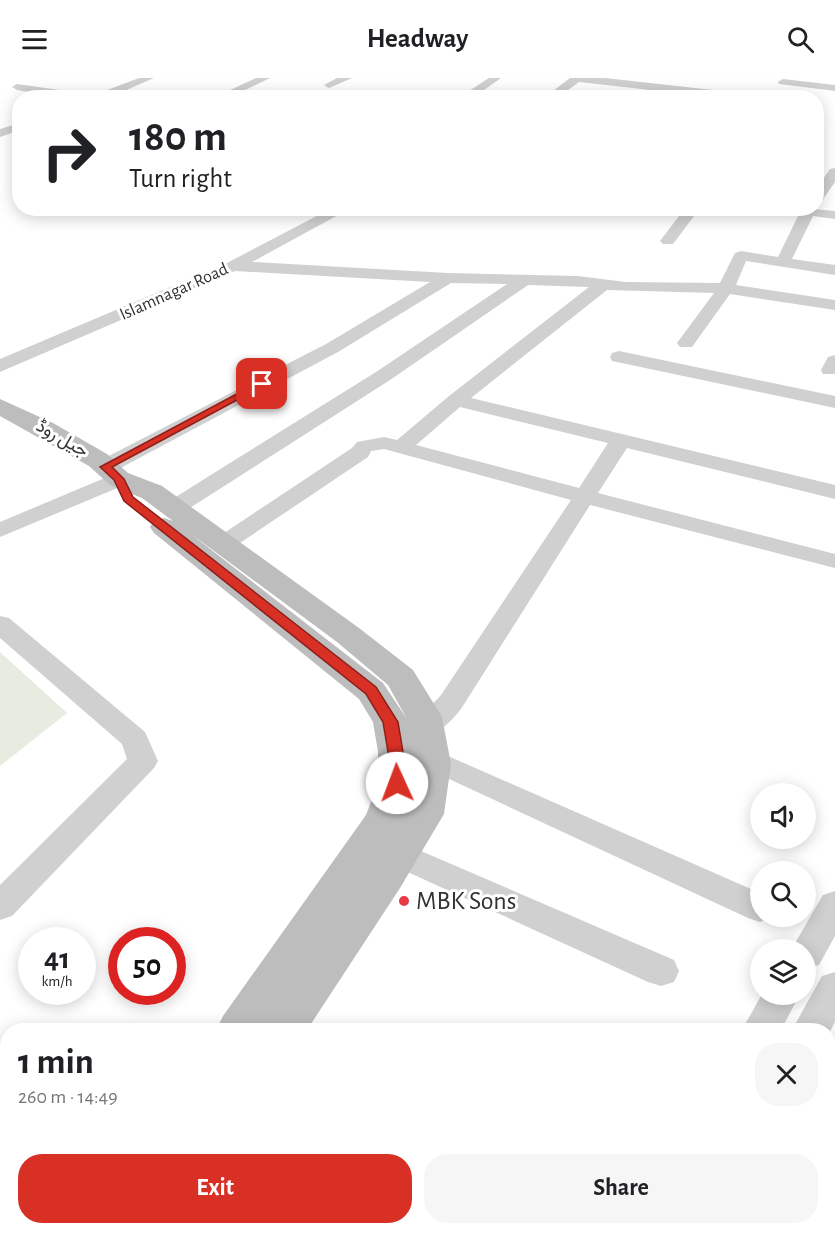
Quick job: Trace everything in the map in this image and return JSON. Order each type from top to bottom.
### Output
[{"type":"main road","name":"جیل روڈ","points":[[0,406],[45,428],[98,460],[112,473]]},
{"type":"main road","points":[[112,473],[152,492],[348,634],[401,678],[424,717],[420,746],[425,814],[287,1023]]},
{"type":"main road","points":[[112,473],[128,499],[371,691],[391,722],[420,746]]},
{"type":"main road","points":[[244,1023],[384,820],[397,783],[420,746]]},
{"type":"street","points":[[118,90],[149,78]]},
{"type":"street","points":[[237,90],[265,78]]},
{"type":"street","points":[[274,78],[279,79]]},
{"type":"street","points":[[329,85],[347,78]]},
{"type":"street","points":[[478,90],[496,78]]},
{"type":"street","points":[[560,90],[577,78],[681,90]]},
{"type":"street","points":[[637,85],[647,78]]},
{"type":"street","points":[[28,90],[12,88],[30,81]]},
{"type":"street","points":[[772,89],[835,88]]},
{"type":"street","points":[[824,189],[834,176]]},
{"type":"street","name":"Islamnagar Road","points":[[0,366],[233,266],[329,216]]},
{"type":"street","points":[[668,241],[687,216]]},
{"type":"street","points":[[783,262],[806,216]]},
{"type":"street","points":[[686,343],[726,288],[741,256],[835,270]]},
{"type":"street","points":[[233,266],[448,279],[578,281],[626,287],[726,288],[835,305]]},
{"type":"street","points":[[0,530],[112,473],[448,279]]},
{"type":"street","points":[[174,508],[382,376],[524,280]]},
{"type":"street","points":[[400,447],[604,284]]},
{"type":"street","points":[[619,357],[835,402]]},
{"type":"street","points":[[456,400],[835,492]]},
{"type":"street","points":[[621,440],[420,746],[750,903]]},
{"type":"street","points":[[223,544],[364,446],[384,443],[835,561]]},
{"type":"street","points":[[0,624],[135,739],[143,761],[6,893]]},
{"type":"street","points":[[400,854],[661,971]]},
{"type":"street","points":[[815,939],[835,905]]},
{"type":"street","points":[[815,1023],[835,987]]},
{"type":"street","points":[[765,1023],[776,1005]]},
{"type":"shaded area","points":[[0,652],[67,713],[0,766]]},
{"type":"place","name":"MBK Sons","points":[[404,901]]},
{"type":"route","points":[[262,384],[105,467],[119,479],[128,499],[371,691],[391,722],[396,752],[397,783]]}]
